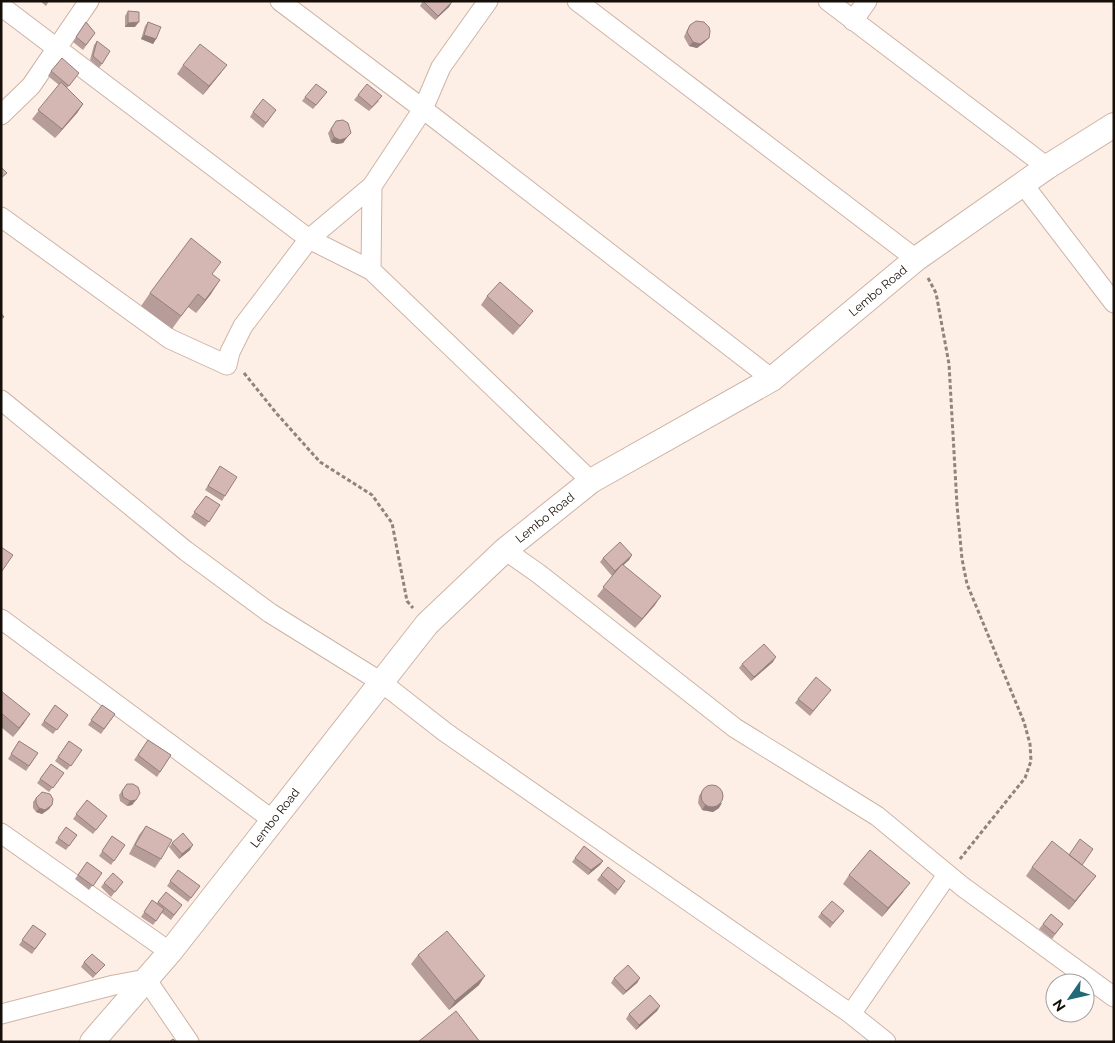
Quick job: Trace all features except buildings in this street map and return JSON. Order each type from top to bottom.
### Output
[{"type":"street","points":[[1,115],[31,86],[89,1]]},
{"type":"street","points":[[280,1],[772,379]]},
{"type":"street","points":[[1,217],[170,339],[227,366],[230,352],[243,326],[309,239],[372,186],[423,109],[441,68],[488,1]]},
{"type":"street","points":[[577,1],[916,259]]},
{"type":"street","points":[[828,1],[1047,167]]},
{"type":"street","points":[[853,21],[866,1]]},
{"type":"street","points":[[1,6],[309,239],[371,270],[591,481]]},
{"type":"street","name":"Lembo Road","points":[[92,1042],[170,952],[427,624],[505,550],[591,481],[772,379],[916,259],[1047,167],[1114,125]]},
{"type":"street","points":[[1023,184],[1114,303]]},
{"type":"street","points":[[371,270],[372,186]]},
{"type":"street","points":[[1,400],[186,551],[270,613],[381,682],[445,732],[851,1014],[886,1042]]},
{"type":"street","points":[[505,550],[539,574],[735,728],[877,816],[947,875],[1114,997]]},
{"type":"street","points":[[1,619],[274,821]]},
{"type":"street","points":[[1,833],[170,952]]},
{"type":"street","points":[[851,1014],[947,875]]},
{"type":"street","points":[[1,1014],[114,985],[146,979],[189,1042]]},
{"type":"path","points":[[916,259],[936,293],[944,332],[949,364],[962,559],[967,584],[1024,722],[1030,744],[1031,761],[1025,778],[947,875]]},
{"type":"path","points":[[227,366],[240,368],[277,414],[320,462],[372,495],[392,524],[406,601],[427,624]]}]
